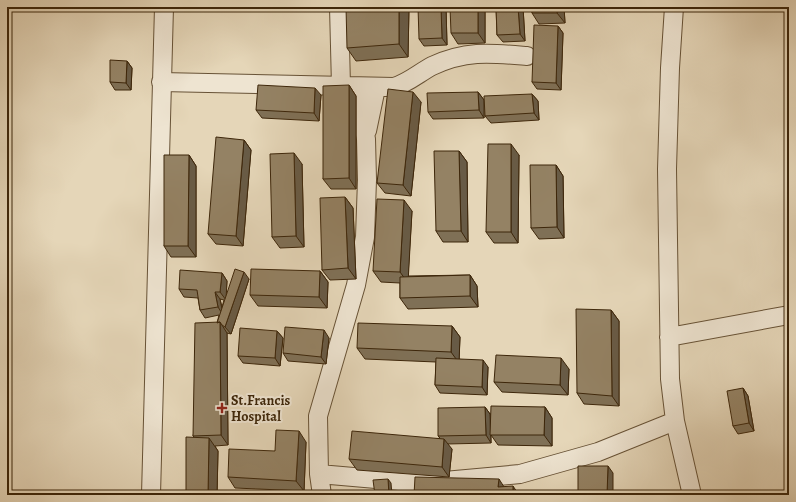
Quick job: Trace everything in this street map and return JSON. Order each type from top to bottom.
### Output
[{"type":"street","points":[[151,495],[164,7]]},
{"type":"street","points":[[339,7],[348,86],[366,139]]},
{"type":"street","points":[[674,7],[670,68],[667,169],[670,379],[675,420],[692,495]]},
{"type":"street","points":[[161,82],[348,86],[376,88],[394,87],[404,84],[450,58],[466,54],[491,53],[527,56]]},
{"type":"street","points":[[322,495],[319,474],[318,416],[356,285],[365,237],[367,180],[366,139],[376,88]]},
{"type":"street","points":[[669,337],[789,315]]},
{"type":"street","points":[[319,474],[422,483],[520,474],[598,452],[675,420]]},
{"type":"street","points":[[401,495],[422,483]]},
{"type":"building","points":[[346,7],[399,7],[399,44],[347,48]]},
{"type":"building","points":[[418,7],[441,7],[442,38],[419,39]]},
{"type":"building","points":[[450,7],[478,7],[478,33],[451,33]]},
{"type":"building","points":[[496,7],[518,7],[520,34],[497,35]]},
{"type":"building","points":[[532,7],[557,7],[557,13],[532,13]]},
{"type":"building","points":[[534,25],[558,26],[556,83],[532,82]]},
{"type":"building","points":[[110,60],[127,61],[126,83],[110,82]]},
{"type":"building","points":[[258,85],[315,88],[314,113],[256,110]]},
{"type":"building","points":[[349,85],[349,178],[323,179],[323,86]]},
{"type":"building","points":[[388,89],[413,92],[403,185],[377,183]]},
{"type":"building","points":[[478,92],[479,110],[428,112],[427,93]]},
{"type":"building","points":[[532,94],[534,113],[485,116],[484,96]]},
{"type":"building","points":[[216,137],[244,140],[236,236],[208,234]]},
{"type":"building","points":[[488,144],[511,144],[511,232],[486,232]]},
{"type":"building","points":[[434,151],[459,151],[461,231],[436,231]]},
{"type":"building","points":[[294,153],[296,236],[272,237],[270,154]]},
{"type":"building","points":[[164,155],[189,155],[188,246],[164,246]]},
{"type":"building","points":[[530,165],[556,165],[557,227],[531,228]]},
{"type":"building","points":[[345,197],[348,268],[322,270],[320,198]]},
{"type":"building","points":[[377,199],[404,200],[400,272],[373,271]]},
{"type":"building","points":[[235,269],[244,272],[225,327],[220,322],[217,323]]},
{"type":"building","points":[[251,269],[320,271],[319,297],[250,295]]},
{"type":"building","points":[[180,270],[222,273],[220,292],[215,292],[218,307],[200,310],[197,290],[179,289]]},
{"type":"building","points":[[470,275],[470,296],[400,298],[400,277]]},
{"type":"building","points":[[576,309],[611,310],[612,396],[577,393]]},
{"type":"building","points":[[220,322],[221,435],[193,436],[195,323]]},
{"type":"building","points":[[358,323],[452,326],[451,352],[357,348]]},
{"type":"building","points":[[285,327],[324,330],[321,357],[283,353]]},
{"type":"building","points":[[240,328],[277,331],[275,358],[238,356]]},
{"type":"building","points":[[496,355],[561,358],[560,385],[494,382]]},
{"type":"building","points":[[436,358],[483,360],[482,387],[435,385]]},
{"type":"building","points":[[743,388],[749,423],[733,426],[727,391]]},
{"type":"building","points":[[491,406],[545,407],[544,435],[490,435]]},
{"type":"building","points":[[485,407],[486,435],[438,436],[438,408]]},
{"type":"building","points":[[276,430],[299,431],[296,481],[228,477],[229,449],[275,451]]},
{"type":"building","points":[[352,431],[444,439],[442,467],[349,459]]},
{"type":"building","points":[[186,437],[209,438],[208,495],[186,495]]},
{"type":"building","points":[[578,466],[608,466],[607,495],[578,495]]},
{"type":"building","points":[[415,477],[499,479],[498,487],[513,486],[513,495],[414,495]]},
{"type":"building","points":[[388,479],[389,495],[375,495],[373,480]]},
{"type":"building","points":[[355,493],[369,493],[369,495],[355,495]]},
{"type":"place","name":"St.Francis Hospital","points":[[222,408]]}]
